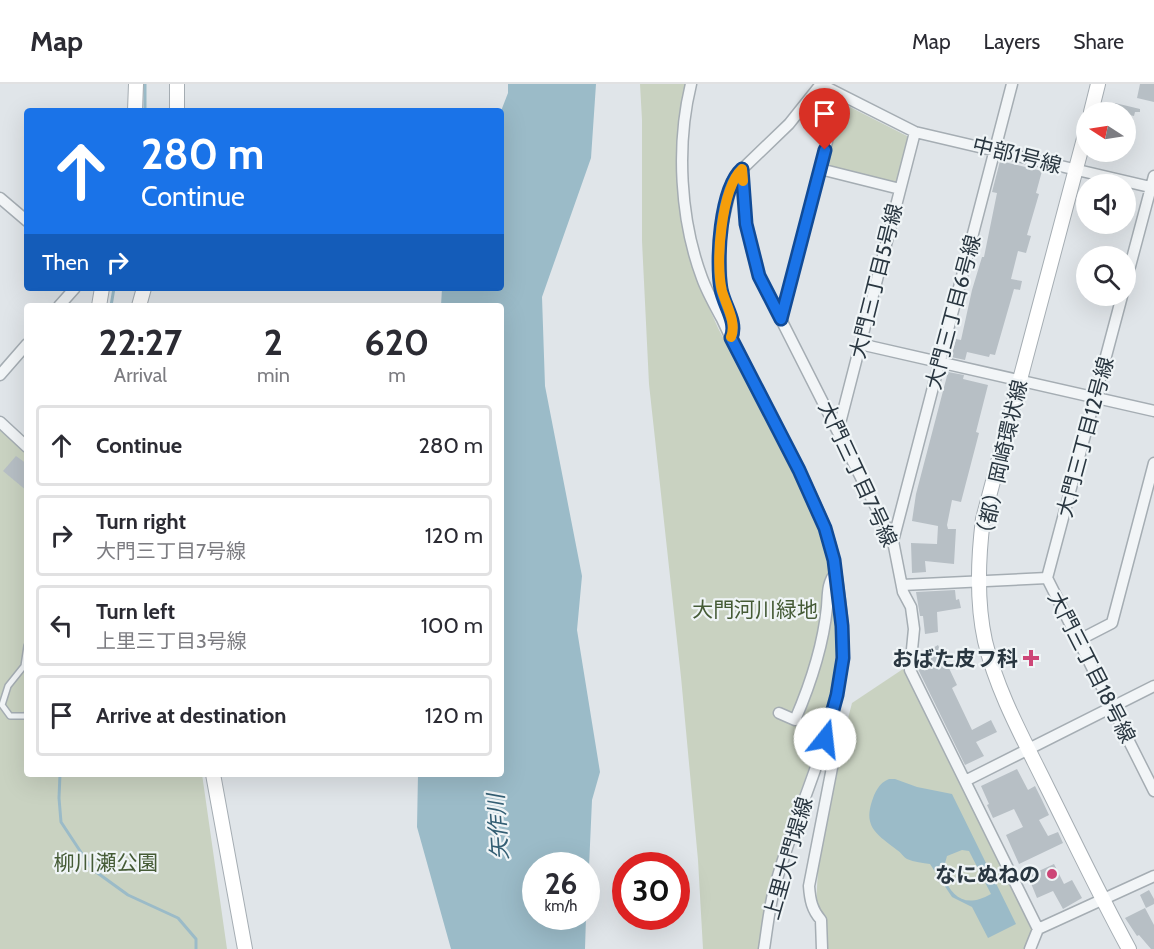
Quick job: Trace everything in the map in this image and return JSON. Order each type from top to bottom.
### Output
[{"type":"street","points":[[177,84],[177,108]]},
{"type":"street","name":"上里大門堤線","points":[[691,84],[684,127],[683,171],[688,220],[702,279],[799,470],[825,528],[836,572],[842,626],[843,658],[830,724],[773,892],[764,949]]},
{"type":"street","points":[[731,338],[733,332],[730,315],[721,290],[720,234],[732,182],[742,169],[789,124],[820,84]]},
{"type":"street","name":"中部1号線","points":[[820,84],[915,132],[1076,170],[1153,184]]},
{"type":"street","name":"大門三丁目6号線","points":[[893,541],[1012,84]]},
{"type":"street","points":[[1094,102],[1098,84]]},
{"type":"street","points":[[135,85],[135,108]]},
{"type":"street","points":[[781,319],[839,95]]},
{"type":"street","name":"大門三丁目5号線","points":[[838,431],[915,132]]},
{"type":"street","name":"（都）岡崎環状線","points":[[1078,162],[983,519],[979,580],[985,640],[995,675],[1028,749],[1130,949]]},
{"type":"street","name":"大門三丁目7号線","points":[[742,169],[746,224],[759,276],[893,541],[903,592],[911,607],[914,629],[910,670],[1038,929]]},
{"type":"street","points":[[820,169],[900,189]]},
{"type":"street","points":[[1136,246],[1153,184]]},
{"type":"street","points":[[0,198],[24,218]]},
{"type":"street","points":[[62,303],[72,291]]},
{"type":"street","name":"大門三丁目12号線","points":[[1047,578],[1119,306]]},
{"type":"street","points":[[860,344],[1154,411]]},
{"type":"street","points":[[0,375],[24,347]]},
{"type":"street","points":[[0,422],[24,444]]},
{"type":"street","points":[[1079,640],[1112,623],[1154,463]]},
{"type":"street","points":[[779,713],[795,720],[809,688],[825,628],[829,585],[831,577],[836,572]]},
{"type":"street","name":"大門三丁目18号線","points":[[902,585],[1047,578],[1154,791]]},
{"type":"street","points":[[965,782],[1154,686]]},
{"type":"street","points":[[822,949],[822,920],[815,914],[810,900],[809,886],[837,742],[837,733],[834,726],[830,724]]},
{"type":"street","points":[[214,777],[245,949]]},
{"type":"street","points":[[1030,949],[1038,929],[1154,876]]},
{"type":"lane","points":[[24,666],[8,686],[2,705],[10,716],[24,716]]},
{"type":"green space","name":"大門河川緑地","points":[[640,84],[686,84],[679,127],[691,260],[718,328],[812,511],[834,588],[838,630],[832,692],[820,737],[778,855],[777,871],[770,891],[758,949],[703,949],[698,860],[681,677],[649,384],[642,241]]},
{"type":"green space","points":[[844,104],[907,136],[909,139],[897,183],[829,168],[826,164],[841,106]]},
{"type":"green space","name":"柳川瀬公園","points":[[0,423],[24,446],[24,777],[202,777],[227,949],[0,949]]},
{"type":"green space","points":[[906,667],[1033,930],[1026,949],[825,949],[827,926],[825,915],[818,911],[816,906],[819,850],[830,788],[852,703]]},
{"type":"water","name":"矢作川","points":[[508,84],[596,84],[591,158],[542,297],[545,386],[582,576],[577,630],[600,772],[592,800],[590,852],[522,852],[522,930],[586,930],[585,949],[451,949],[417,827],[418,777],[504,777],[504,303],[441,303],[442,291],[504,291],[504,108],[502,108],[508,93]]},
{"type":"water","points":[[895,779],[917,787],[952,794],[1016,924],[988,938],[972,907],[952,897],[930,864],[907,859],[878,835],[869,818],[870,810],[876,791],[886,781]],"holes":[[[962,850],[969,851],[991,894],[974,900],[961,899],[956,895],[942,874],[947,856]]]},
{"type":"building","points":[[1140,84],[1154,84],[1154,102],[1137,98]]},
{"type":"building","points":[[1000,161],[1042,171],[1036,193],[1039,194],[1027,235],[1031,236],[1026,253],[1018,251],[1011,279],[1022,281],[1020,290],[1014,289],[995,355],[990,354],[989,357],[967,352],[965,360],[951,357],[956,339],[961,340],[972,290],[982,257],[984,257],[997,193],[992,192]]},
{"type":"building","points":[[948,372],[964,375],[963,379],[988,385],[976,432],[979,433],[961,502],[952,500],[947,525],[948,529],[956,529],[954,564],[925,561],[926,572],[912,573],[911,543],[937,544],[938,526],[912,521],[916,494]]},
{"type":"building","points":[[16,456],[24,462],[24,488],[3,471]]},
{"type":"building","points":[[955,590],[956,600],[959,599],[961,608],[937,612],[938,632],[925,634],[923,616],[920,616],[916,592]]},
{"type":"building","points":[[938,645],[957,685],[952,688],[972,730],[991,720],[997,732],[976,742],[984,756],[965,765],[918,669],[919,656]]},
{"type":"building","points":[[1017,769],[1028,790],[1035,786],[1049,815],[1039,820],[1048,836],[1058,832],[1063,843],[1019,864],[1006,835],[1023,827],[1014,809],[993,818],[981,786]]},
{"type":"building","points":[[1054,864],[1064,884],[1072,880],[1082,898],[1063,909],[1053,891],[1037,898],[1028,876]]},
{"type":"building","points":[[1149,890],[1154,904],[1146,908],[1140,895]]},
{"type":"building","points":[[1145,908],[1154,925],[1154,949],[1151,949],[1139,935],[1137,936],[1125,918]]},
{"type":"waterway","points":[[145,84],[145,108]]},
{"type":"waterway","points":[[112,303],[114,291]]},
{"type":"waterway","points":[[60,777],[61,822],[92,869],[128,895],[178,918],[196,939],[196,949]]},
{"type":"slow traffic","points":[[731,337],[733,332],[730,315],[721,290],[720,234],[732,182],[742,169],[743,181]]},
{"type":"place","name":"おばた皮フ科","points":[[1031,658]]},
{"type":"place","name":"なにぬねの","points":[[1052,874]]},
{"type":"route","points":[[825,150],[781,319],[759,276],[746,224],[742,169],[732,182],[720,234],[721,290],[730,315],[733,332],[731,338],[799,470],[825,528],[834,560],[842,626],[843,658],[837,695],[825,739]]}]
